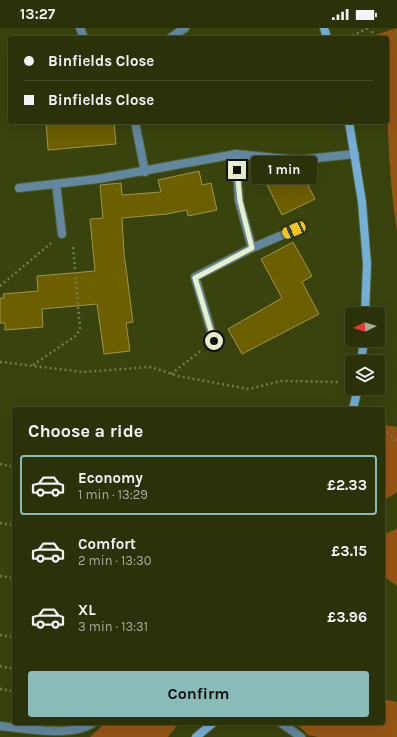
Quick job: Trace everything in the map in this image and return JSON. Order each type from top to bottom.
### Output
[{"type":"street","points":[[173,36],[185,28]]},
{"type":"street","points":[[135,124],[145,172]]},
{"type":"street","points":[[349,124],[362,202],[367,264],[365,307]]},
{"type":"street","points":[[236,154],[240,201],[252,248]]},
{"type":"street","points":[[19,188],[145,172],[236,154],[297,160],[355,154]]},
{"type":"street","points":[[56,184],[62,234]]},
{"type":"street","points":[[214,341],[195,278],[252,248],[294,230]]},
{"type":"street","points":[[353,407],[356,395]]},
{"type":"street","points":[[0,726],[66,735],[88,728],[91,725]]},
{"type":"street","points":[[196,737],[211,725]]},
{"type":"street","points":[[284,725],[301,737]]},
{"type":"path","points":[[352,36],[368,28]]},
{"type":"path","points":[[0,286],[62,234]]},
{"type":"path","points":[[32,365],[77,335],[80,328],[73,241]]},
{"type":"path","points":[[171,374],[214,341]]},
{"type":"path","points":[[0,362],[83,372],[151,367],[171,374],[249,389],[281,381],[340,382]]},
{"type":"path","points":[[385,432],[397,441]]},
{"type":"path","points":[[0,464],[12,466]]},
{"type":"path","points":[[0,523],[12,525]]},
{"type":"path","points":[[0,576],[12,578]]},
{"type":"path","points":[[0,635],[12,637]]},
{"type":"path","points":[[0,666],[12,669]]},
{"type":"path","points":[[0,689],[12,691]]},
{"type":"shaded area","points":[[397,28],[397,232],[389,160],[389,36],[372,36]]},
{"type":"shaded area","points":[[385,425],[397,427],[397,492],[385,500]]},
{"type":"shaded area","points":[[397,529],[397,586],[385,577],[385,532]]},
{"type":"shaded area","points":[[385,699],[397,702],[397,737],[318,737],[308,735],[298,725],[385,725]]},
{"type":"shaded area","points":[[103,725],[177,725],[168,737],[90,737]]},
{"type":"building","points":[[46,124],[114,124],[116,144],[48,150]]},
{"type":"building","points":[[300,169],[315,199],[282,215],[267,185]]},
{"type":"building","points":[[199,171],[202,185],[211,183],[217,210],[188,216],[187,210],[167,214],[122,218],[124,253],[133,322],[126,323],[130,351],[104,354],[97,304],[42,309],[43,327],[5,330],[5,323],[0,323],[0,298],[4,298],[3,294],[38,291],[37,276],[95,271],[90,219],[103,218],[100,185],[121,183],[122,195],[161,192],[158,180]]},
{"type":"building","points":[[293,242],[312,276],[302,282],[319,314],[242,354],[228,329],[282,298],[261,259]]},
{"type":"route","points":[[214,341],[195,278],[252,248],[240,201],[237,170]]}]
